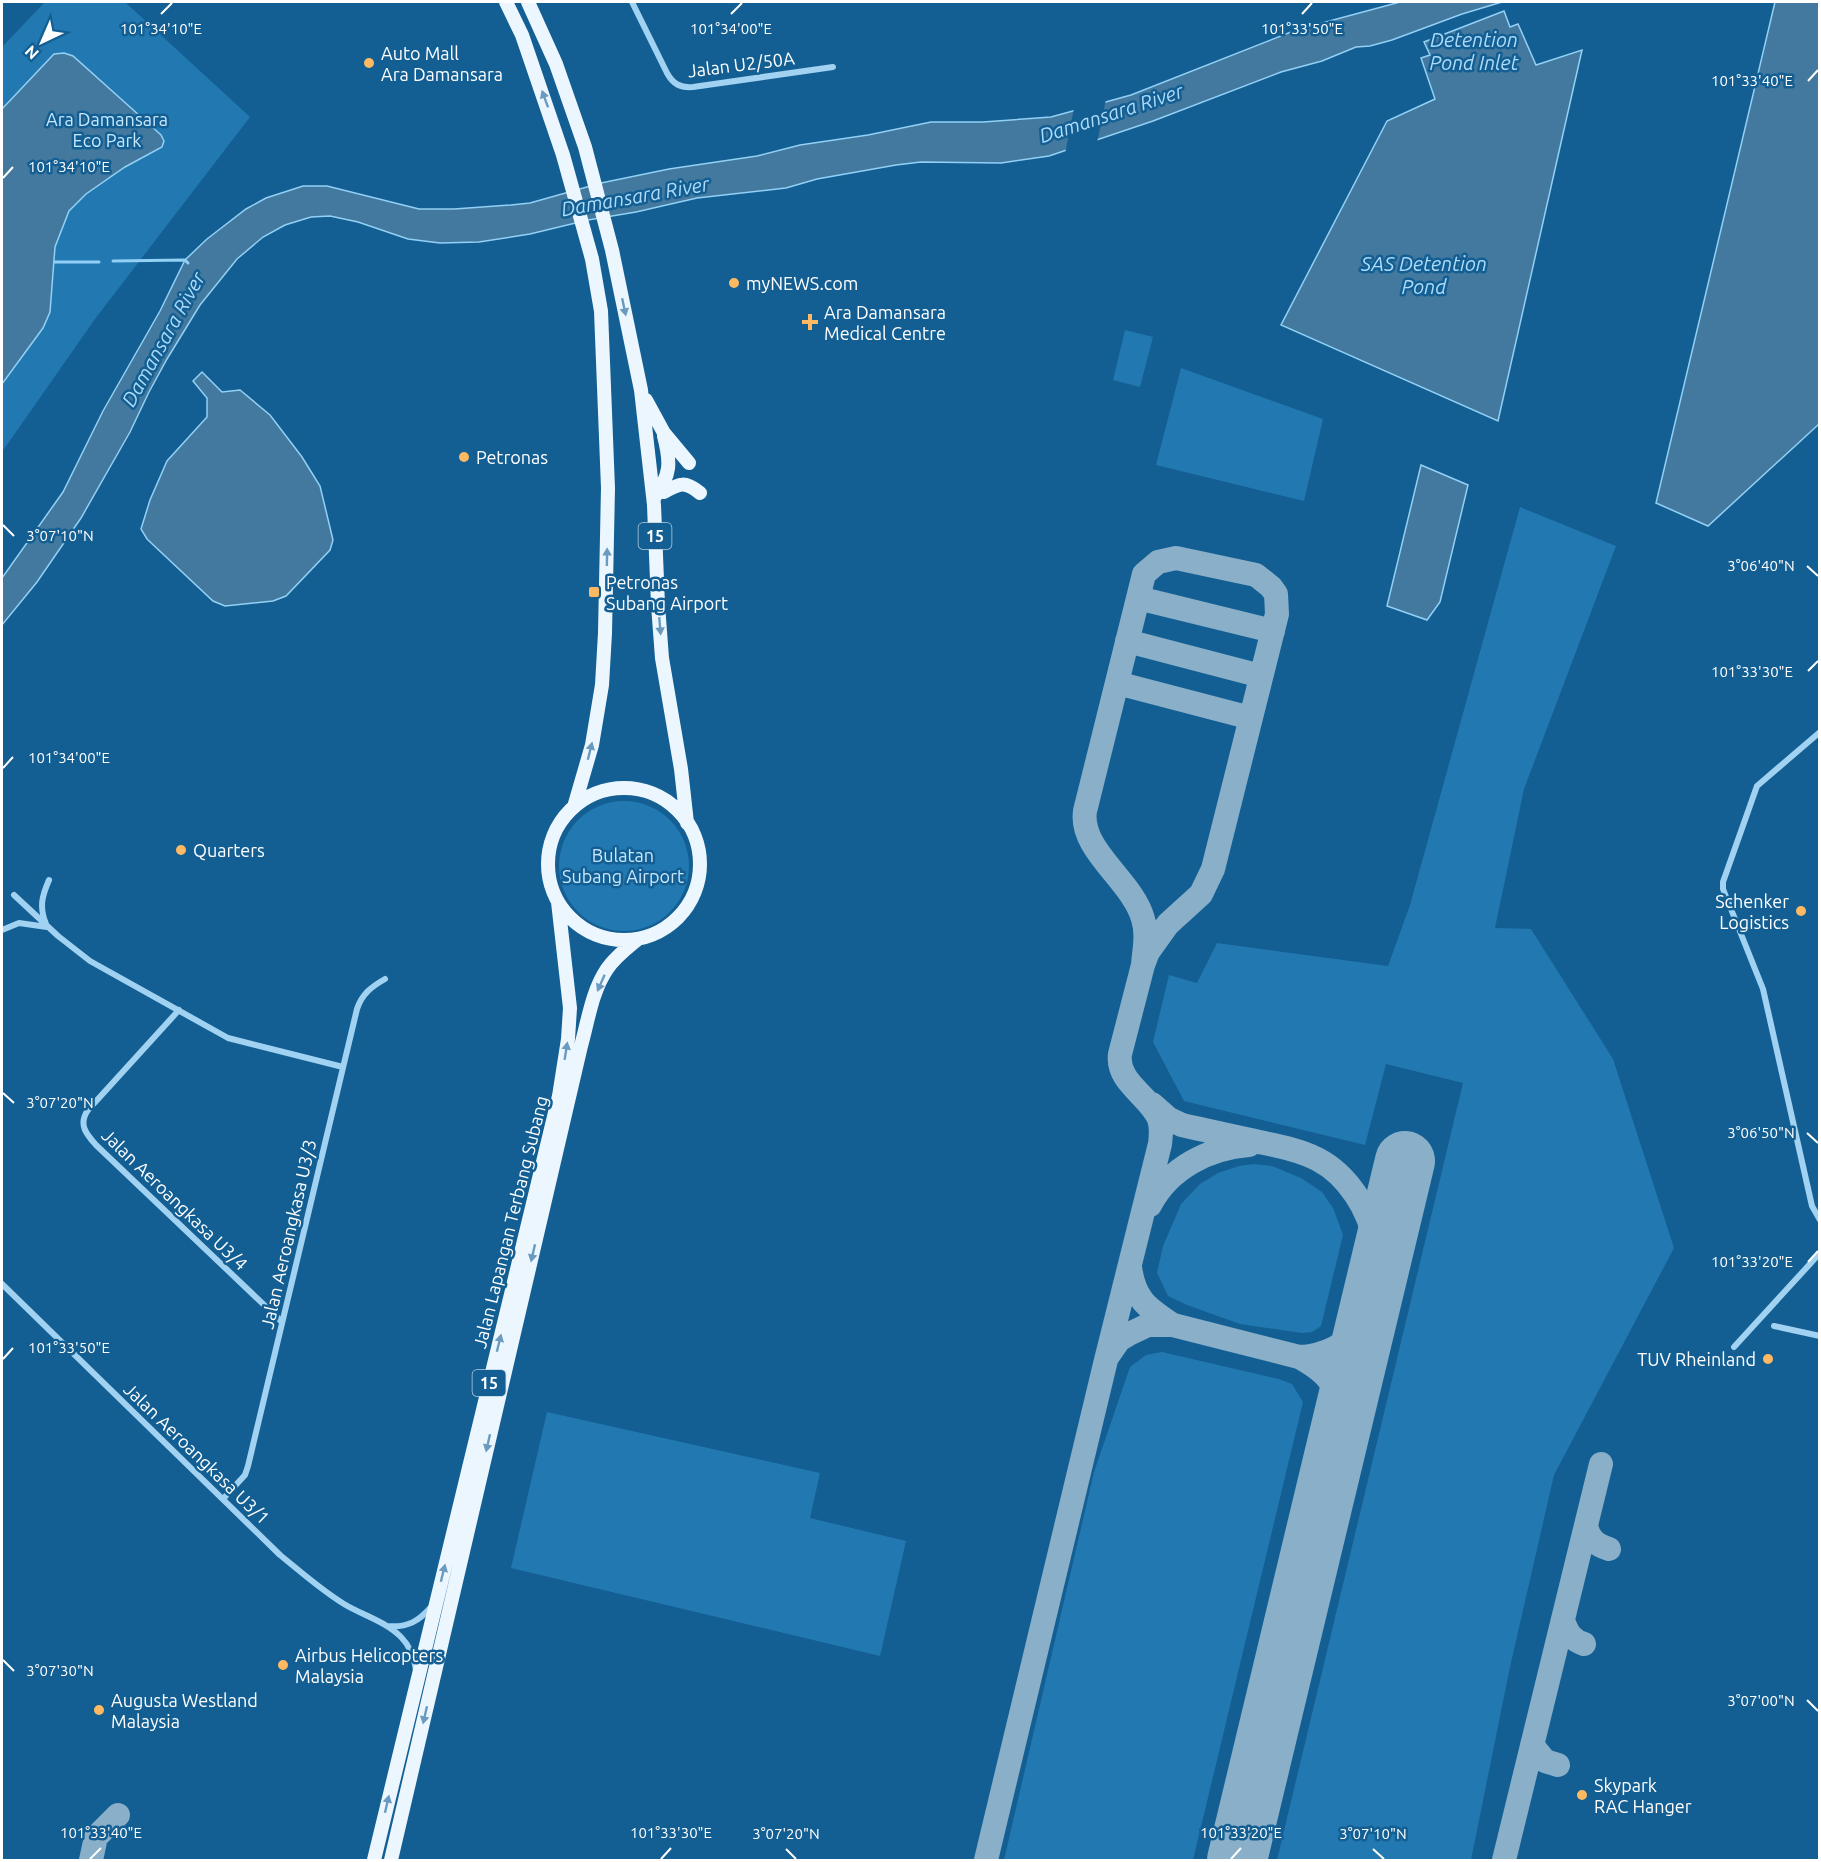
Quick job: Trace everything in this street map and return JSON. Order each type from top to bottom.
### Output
[{"type":"main road","name":"15","points":[[506,2],[522,35],[564,154],[592,259],[601,311],[608,489],[606,633],[602,685],[592,745],[574,807]]},
{"type":"main road","name":"15","points":[[528,2],[556,64],[585,147],[612,250],[641,390],[657,498],[658,605],[662,658],[681,769],[687,823]]},
{"type":"main road","points":[[641,390],[664,434],[686,466],[657,498]]},
{"type":"main road","points":[[657,498],[669,468],[664,434]]},
{"type":"main road","points":[[657,498],[679,484],[687,484],[700,493]]},
{"type":"main road","name":"15","points":[[612,789],[634,789],[655,795],[673,807],[687,823],[696,842],[699,863],[697,884],[689,904],[676,920],[658,932],[638,939],[615,940],[592,933],[573,921],[553,892],[548,860],[556,828],[574,807],[592,795],[612,789]]},
{"type":"main road","name":"Jalan Lapangan Terbang Subang","points":[[374,1860],[559,1096],[568,1039],[570,1008],[558,902]]},
{"type":"main road","name":"Jalan Lapangan Terbang Subang","points":[[391,1860],[581,1046],[599,984],[607,968],[638,939]]},
{"type":"street","name":"Jalan U2/50A","points":[[632,2],[667,73],[677,86],[685,88],[833,67]]},
{"type":"street","points":[[1820,732],[1757,786],[1722,882],[1763,989],[1812,1206],[1820,1220]]},
{"type":"street","points":[[48,927],[42,914],[42,898],[49,880]]},
{"type":"street","points":[[14,895],[48,927],[90,961],[228,1038],[343,1067]]},
{"type":"street","points":[[2,930],[19,923],[48,927]]},
{"type":"street","name":"Jalan Aeroangkasa U3/3","points":[[223,1499],[245,1475],[248,1466],[359,1001],[372,986],[385,979]]},
{"type":"street","name":"Jalan Aeroangkasa U3/4","points":[[179,1010],[88,1110],[84,1116],[84,1129],[96,1145],[282,1322]]},
{"type":"street","points":[[1734,1347],[1820,1252]]},
{"type":"street","name":"Jalan Aeroangkasa U3/1","points":[[2,1284],[280,1555],[344,1604],[400,1636],[411,1650],[417,1679]]},
{"type":"street","points":[[1774,1326],[1820,1336]]},
{"type":"street","points":[[386,1626],[411,1625],[423,1616],[436,1600]]},
{"type":"green space","name":"Ara Damansara Eco Park","points":[[45,2],[125,2],[250,117],[95,319],[2,452],[2,47]]},
{"type":"green space","points":[[1125,330],[1153,337],[1140,387],[1113,380]]},
{"type":"green space","points":[[1181,368],[1323,419],[1304,501],[1156,465]]},
{"type":"green space","points":[[1520,507],[1616,546],[1524,789],[1495,928],[1531,929],[1613,1059],[1674,1248],[1554,1475],[1510,1667],[1471,1860],[1277,1860],[1463,1083],[1386,1064],[1365,1145],[1184,1101],[1153,1042],[1169,975],[1197,983],[1217,943],[1388,966],[1410,905]]},
{"type":"green space","name":"Bulatan Subang Airport","points":[[624,801],[649,806],[670,820],[684,841],[689,866],[684,891],[670,912],[649,926],[624,931],[599,926],[578,912],[564,891],[559,866],[564,841],[578,820],[599,806]]},
{"type":"green space","points":[[1254,1164],[1272,1166],[1301,1178],[1322,1192],[1333,1208],[1343,1235],[1321,1326],[1312,1332],[1302,1333],[1240,1324],[1187,1305],[1168,1296],[1157,1273],[1163,1246],[1181,1204],[1200,1184],[1218,1173]]},
{"type":"green space","points":[[1162,1352],[1279,1379],[1292,1384],[1303,1402],[1193,1860],[1004,1860],[1094,1472],[1130,1367],[1146,1355]]},
{"type":"green space","points":[[547,1412],[820,1473],[810,1518],[906,1541],[880,1656],[511,1568]]},
{"type":"water","name":"Damansara River","points":[[1400,2],[1502,2],[1392,40],[1356,47],[1322,61],[1281,72],[1153,121],[1049,156],[1001,163],[921,162],[896,165],[817,179],[786,188],[697,198],[530,234],[479,242],[440,243],[408,239],[358,222],[330,216],[311,217],[285,225],[263,237],[237,259],[200,305],[167,359],[130,432],[81,518],[37,582],[2,625],[2,578],[63,492],[103,411],[160,311],[185,260],[207,239],[246,209],[266,198],[303,186],[327,186],[419,209],[511,205],[530,203],[601,183],[669,169],[757,156],[800,145],[868,135],[931,122],[983,122],[1051,117],[1131,95],[1296,30]]},
{"type":"water","points":[[1775,2],[1819,2],[1819,424],[1708,526],[1656,503]]},
{"type":"water","name":"SAS Detention Pond","points":[[1504,11],[1510,27],[1518,24],[1536,65],[1582,50],[1498,421],[1281,325],[1387,121],[1435,99],[1421,58],[1430,55],[1424,42]]},
{"type":"water","points":[[64,53],[73,56],[161,135],[164,141],[162,147],[125,167],[86,194],[69,211],[55,247],[50,312],[43,328],[2,384],[2,109],[54,54]]},
{"type":"water","points":[[202,372],[222,392],[240,390],[270,415],[302,457],[320,486],[333,540],[330,550],[286,596],[273,601],[225,606],[213,601],[147,539],[141,529],[150,500],[167,461],[207,417],[207,398],[193,381]]},
{"type":"water","points":[[1421,465],[1468,485],[1440,602],[1427,620],[1387,606]]},
{"type":"pier","points":[[1106,99],[1097,143],[1065,154],[1074,108]]},
{"type":"waterway","name":"Damansara River","points":[[113,261],[185,260],[188,263]]},
{"type":"waterway","points":[[55,262],[99,262]]},
{"type":"taxiway","points":[[986,1860],[1160,1144],[1159,1119],[1149,1103],[1123,1073],[1120,1054],[1148,952],[1168,924],[1201,894],[1213,869],[1277,614],[1276,594],[1256,575],[1176,558],[1158,562],[1144,574],[1085,811],[1085,825],[1090,839],[1129,892],[1143,919],[1145,937],[1143,965]]},
{"type":"taxiway","points":[[1138,598],[1273,631]]},
{"type":"taxiway","points":[[1127,641],[1261,676]]},
{"type":"taxiway","points":[[1117,683],[1251,718]]},
{"type":"taxiway","points":[[1152,1104],[1169,1119],[1182,1125],[1288,1149],[1317,1159],[1338,1174],[1356,1195],[1368,1219],[1376,1249],[1375,1285]]},
{"type":"taxiway","points":[[1150,1205],[1168,1180],[1192,1162],[1219,1150],[1249,1145]]},
{"type":"taxiway","points":[[1130,1267],[1135,1287],[1143,1302],[1173,1325]]},
{"type":"taxiway","points":[[1108,1356],[1119,1340],[1129,1334],[1148,1325],[1173,1325],[1299,1357],[1320,1370],[1332,1384],[1338,1402],[1341,1427]]},
{"type":"taxiway","points":[[1299,1357],[1335,1348],[1365,1326]]},
{"type":"taxiway","points":[[1504,1860],[1601,1464]]},
{"type":"taxiway","points":[[1586,1526],[1594,1541],[1609,1549]]},
{"type":"taxiway","points":[[1563,1620],[1570,1635],[1584,1644]]},
{"type":"taxiway","points":[[1532,1745],[1545,1761],[1558,1765]]},
{"type":"taxiway","points":[[91,1860],[96,1837],[118,1815]]},
{"type":"runway","points":[[1237,1860],[1405,1161]]},
{"type":"place","name":"Auto Mall Ara Damansara","points":[[369,63]]},
{"type":"place","name":"myNEWS.com","points":[[734,283]]},
{"type":"place","name":"Ara Damansara Medical Centre","points":[[810,322]]},
{"type":"place","name":"Petronas","points":[[464,457]]},
{"type":"place","name":"Petronas Subang Airport","points":[[594,592]]},
{"type":"place","name":"Quarters","points":[[181,850]]},
{"type":"place","name":"Schenker Logistics","points":[[1801,911]]},
{"type":"place","name":"TUV Rheinland","points":[[1768,1359]]},
{"type":"place","name":"Airbus Helicopters Malaysia","points":[[283,1665]]},
{"type":"place","name":"Augusta Westland Malaysia","points":[[99,1710]]},
{"type":"place","name":"Skypark RAC Hanger","points":[[1582,1795]]},
{"type":"water label","name":"Detention Pond Inlet","points":[[1474,50]]}]
